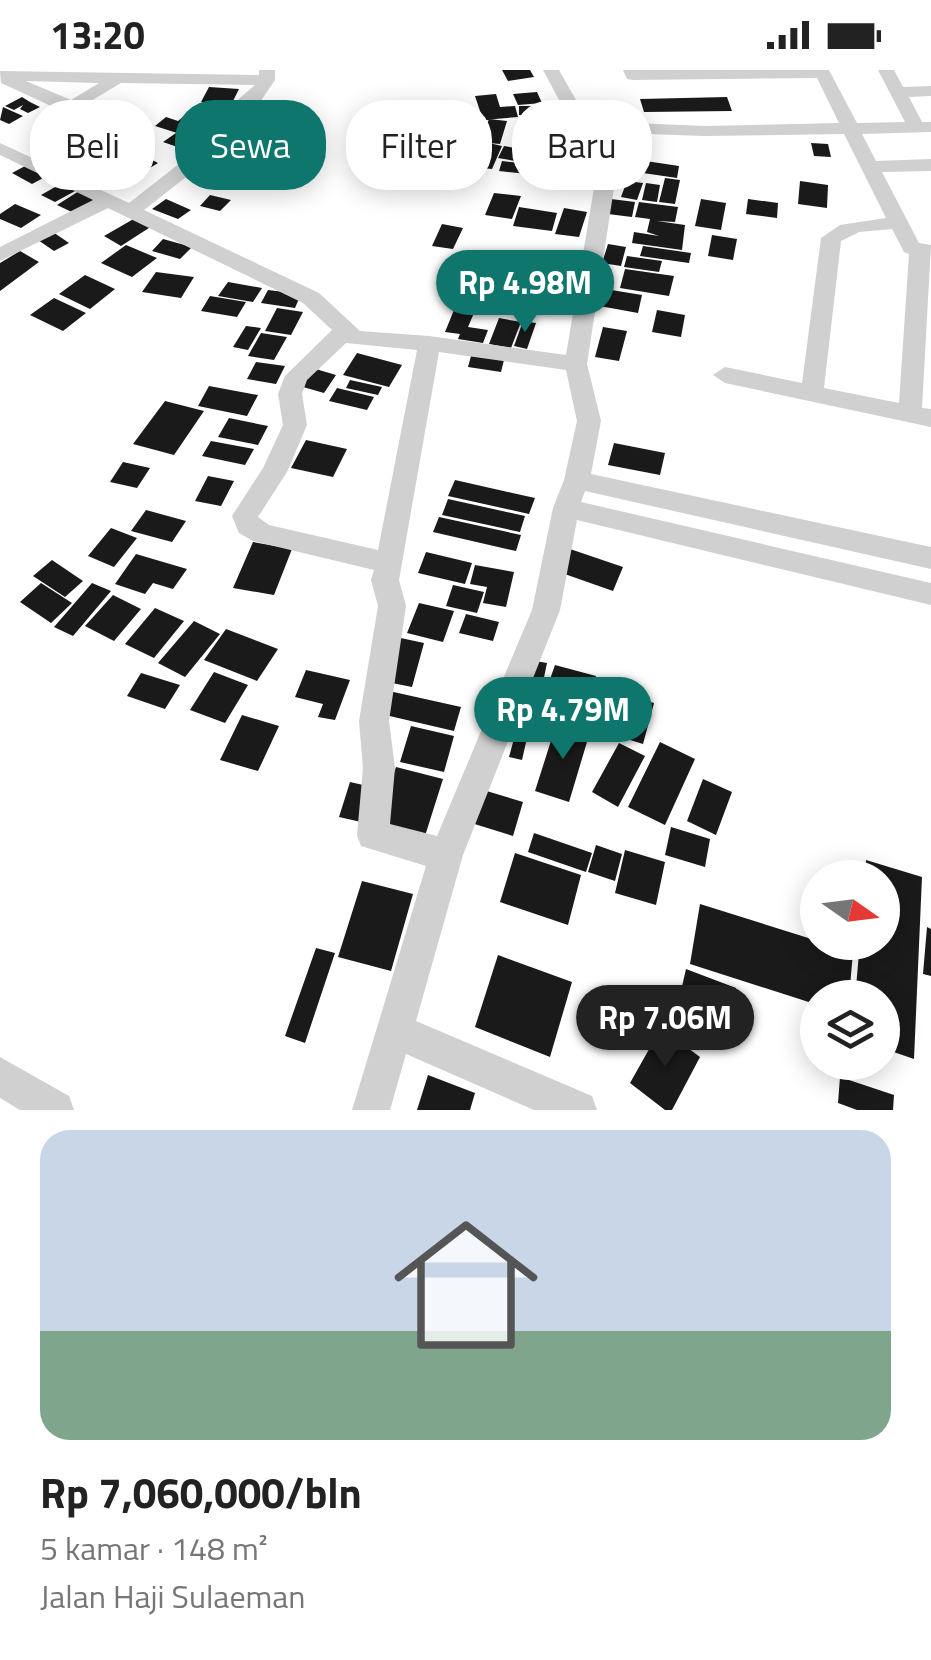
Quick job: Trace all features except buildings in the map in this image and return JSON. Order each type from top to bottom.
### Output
[{"type":"street","points":[[551,70],[568,100]]},
{"type":"street","points":[[631,70],[632,74],[822,71],[899,222],[920,249],[920,416],[725,375]]},
{"type":"street","points":[[886,70],[924,127]]},
{"type":"street","points":[[0,76],[267,75]]},
{"type":"street","points":[[132,210],[198,159],[212,131],[254,98],[267,75]]},
{"type":"street","points":[[0,76],[74,106],[117,78]]},
{"type":"street","points":[[898,92],[931,92]]},
{"type":"street","points":[[652,129],[924,127]]},
{"type":"street","points":[[0,130],[27,142]]},
{"type":"street","points":[[0,148],[311,298],[328,311],[344,332],[366,342],[429,343],[576,364]]},
{"type":"street","points":[[872,167],[931,166]]},
{"type":"street","points":[[371,1110],[446,855],[546,610],[566,508],[578,480],[589,421],[576,364],[604,190]]},
{"type":"street","points":[[0,255],[110,200]]},
{"type":"street","points":[[812,393],[831,238],[842,229],[899,222]]},
{"type":"street","points":[[831,238],[920,249]]},
{"type":"street","points":[[344,332],[298,376],[290,394],[296,425],[274,472],[245,516],[248,526],[262,534],[388,563]]},
{"type":"street","points":[[429,343],[385,580],[392,606],[374,721],[380,768],[373,834],[446,855]]},
{"type":"street","points":[[578,480],[931,558]]},
{"type":"street","points":[[566,508],[931,594]]},
{"type":"street","points":[[394,1030],[578,1110]]},
{"type":"street","points":[[0,1076],[55,1110]]}]
